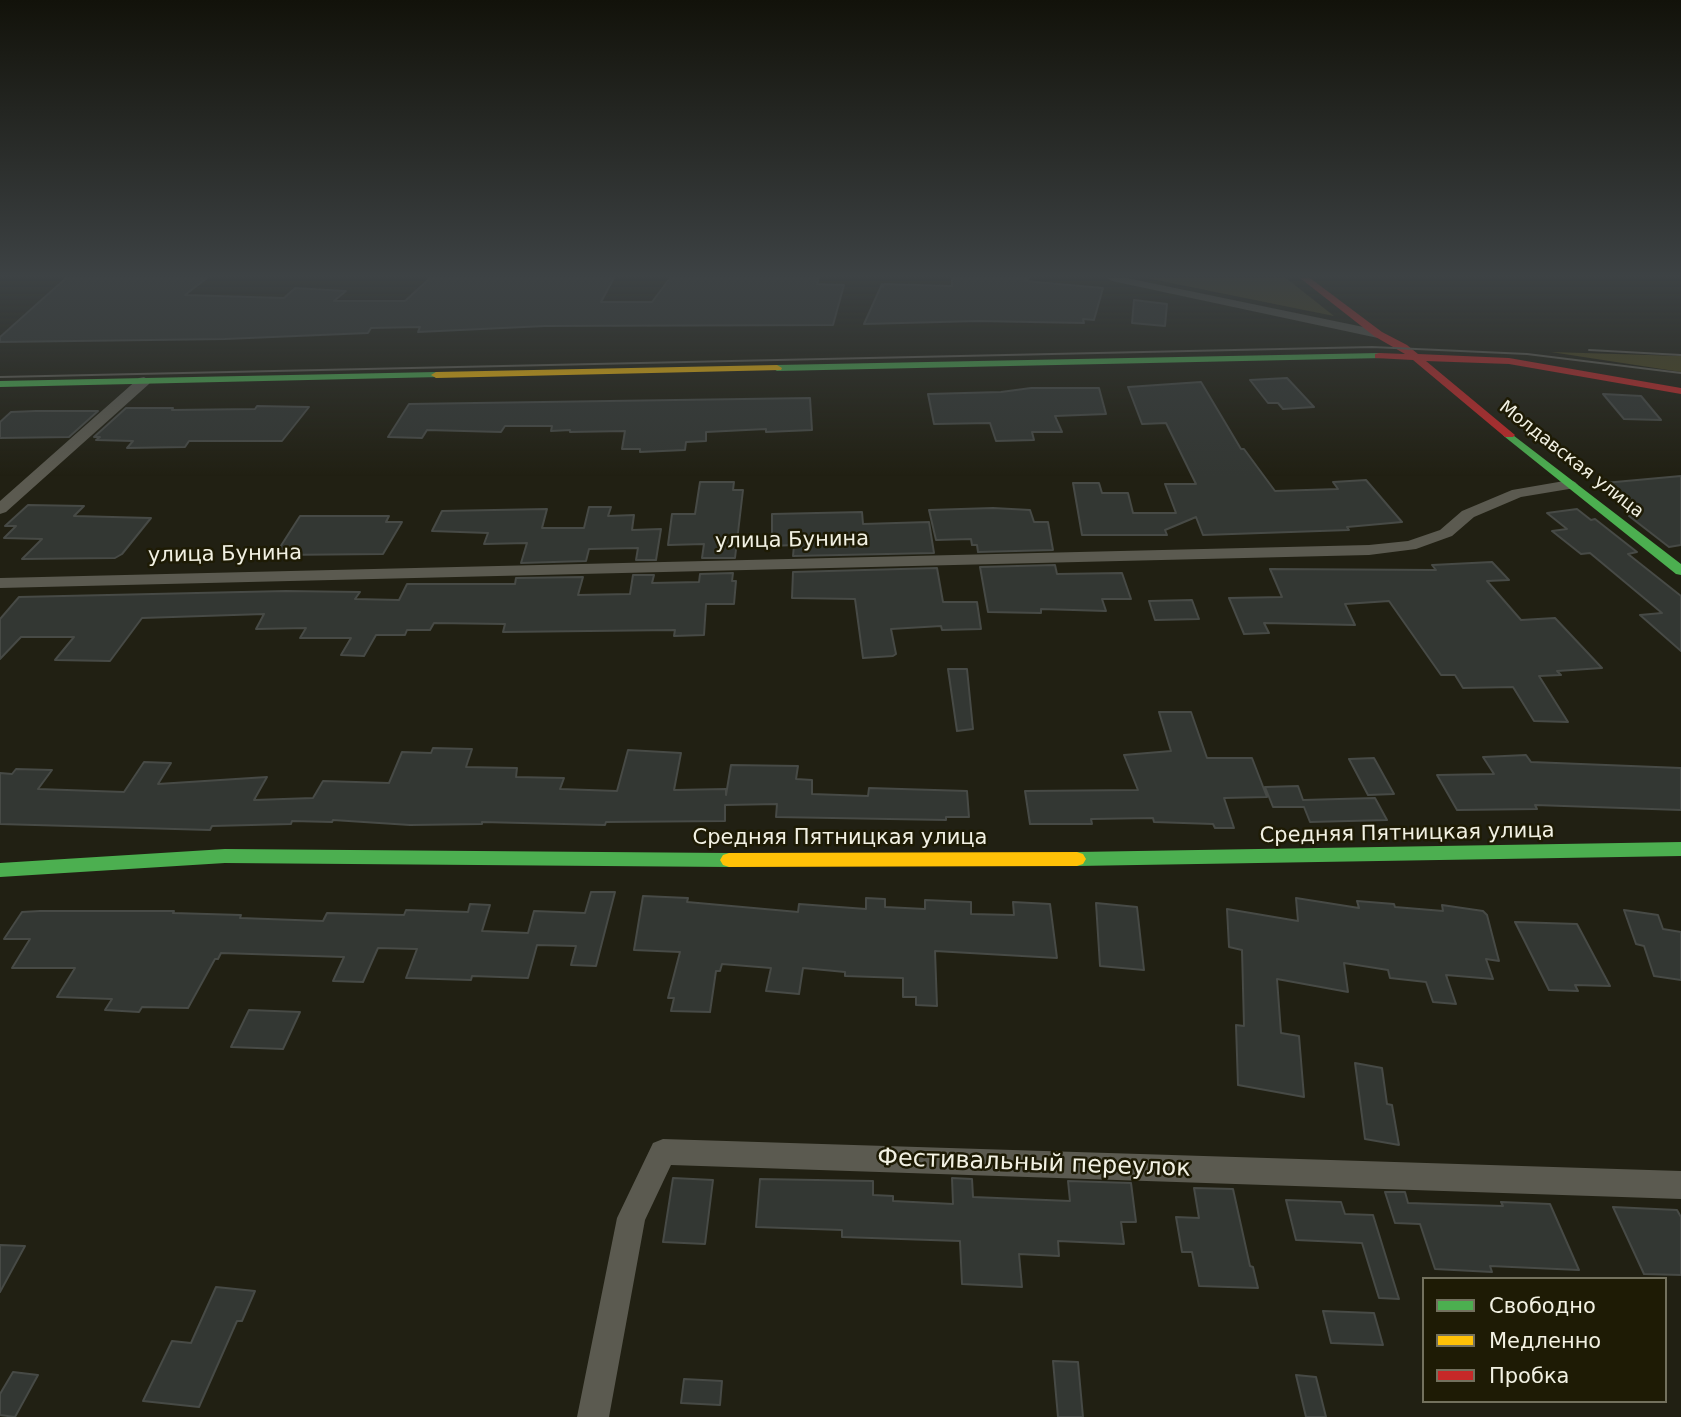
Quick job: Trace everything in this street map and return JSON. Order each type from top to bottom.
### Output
[{"type":"street","name":"Молдавская улица","points":[[1397,344],[1681,571]]},
{"type":"street","points":[[0,384],[1411,355],[1510,361],[1681,391]]},
{"type":"street","points":[[0,509],[144,382]]},
{"type":"street","name":"улица Бунина","points":[[0,583],[1369,550],[1410,546],[1446,533],[1468,514],[1517,493],[1570,485]]},
{"type":"street","name":"Средняя Пятницкая улица","points":[[0,870],[225,856],[736,860],[1162,859],[1681,849]]},
{"type":"street","name":"Фестивальный переулок","points":[[593,1417],[631,1218],[663,1152],[1681,1185]]},
{"type":"shaded area","points":[[1551,352],[1681,356],[1681,372]]},
{"type":"building","points":[[1287,378],[1314,407],[1283,409],[1278,403],[1268,403],[1250,380]]},
{"type":"building","points":[[1201,382],[1241,449],[1244,449],[1275,491],[1338,489],[1333,482],[1366,480],[1402,522],[1347,527],[1349,530],[1203,535],[1196,517],[1165,530],[1167,535],[1082,535],[1073,483],[1099,483],[1102,493],[1128,493],[1133,513],[1176,513],[1165,484],[1196,484],[1166,423],[1142,424],[1128,387]]},
{"type":"building","points":[[1031,388],[1099,388],[1106,414],[1055,416],[1062,432],[1032,432],[1034,440],[996,441],[990,423],[934,424],[928,394],[1001,392]]},
{"type":"building","points":[[1603,394],[1641,396],[1661,420],[1624,419]]},
{"type":"building","points":[[810,398],[812,430],[706,432],[706,441],[686,442],[685,450],[640,452],[640,449],[622,449],[625,431],[551,431],[552,426],[505,426],[501,432],[427,430],[422,438],[388,437],[409,404]]},
{"type":"building","points":[[257,406],[309,407],[282,441],[189,441],[185,447],[127,448],[133,441],[96,440],[100,437],[94,437],[126,408],[255,409]]},
{"type":"building","points":[[98,411],[69,437],[0,438],[0,422],[11,412]]},
{"type":"building","points":[[1681,476],[1681,545],[1669,547],[1629,516],[1641,514],[1604,483]]},
{"type":"building","points":[[700,482],[734,482],[733,490],[743,490],[735,558],[702,558],[704,544],[668,545],[672,514],[695,514]]},
{"type":"building","points":[[28,505],[84,506],[74,516],[151,518],[122,554],[115,558],[22,559],[42,539],[4,538],[16,526],[5,526]]},
{"type":"building","points":[[589,507],[611,507],[608,516],[634,515],[632,530],[661,529],[656,560],[636,560],[638,548],[589,549],[586,561],[521,563],[527,543],[484,544],[488,533],[432,531],[442,511],[547,509],[542,528],[584,528]]},
{"type":"building","points":[[1577,509],[1591,520],[1595,519],[1637,552],[1628,554],[1681,596],[1681,651],[1640,615],[1662,613],[1590,553],[1581,554],[1552,531],[1567,529],[1547,513]]},
{"type":"building","points":[[929,510],[1030,510],[1034,522],[1048,522],[1053,550],[978,552],[977,545],[972,545],[971,539],[936,540]]},
{"type":"building","points":[[862,512],[863,524],[929,522],[934,553],[793,556],[794,545],[772,546],[772,514]]},
{"type":"building","points":[[300,516],[389,516],[386,522],[402,522],[383,554],[275,555]]},
{"type":"building","points":[[1492,562],[1509,580],[1487,581],[1521,620],[1555,618],[1602,668],[1557,671],[1561,675],[1539,676],[1568,722],[1534,721],[1513,687],[1463,688],[1455,675],[1441,675],[1389,601],[1345,604],[1355,625],[1264,623],[1269,633],[1244,634],[1229,598],[1282,597],[1270,569],[1436,570],[1432,565]]},
{"type":"building","points":[[1055,565],[1057,574],[1122,573],[1131,599],[1102,599],[1106,611],[1041,609],[1041,613],[988,612],[980,567]]},
{"type":"building","points":[[937,568],[943,602],[977,602],[981,629],[942,630],[941,626],[891,629],[896,654],[893,656],[863,658],[855,599],[792,598],[793,572]]},
{"type":"building","points":[[733,573],[732,581],[736,581],[734,604],[706,604],[704,635],[674,636],[675,630],[503,632],[505,624],[434,623],[430,630],[407,630],[405,635],[376,635],[364,656],[341,655],[351,638],[300,638],[306,628],[256,629],[264,614],[142,618],[110,661],[55,660],[74,637],[21,637],[0,659],[0,619],[19,597],[286,591],[360,592],[355,599],[399,600],[407,584],[515,584],[516,578],[583,577],[578,595],[630,594],[633,575],[654,575],[652,583],[699,582],[700,574]]},
{"type":"building","points":[[1192,600],[1199,619],[1155,620],[1149,601]]},
{"type":"building","points":[[948,669],[967,669],[973,729],[957,731]]},
{"type":"building","points":[[1159,712],[1191,712],[1207,758],[1252,758],[1267,797],[1224,798],[1234,828],[1215,828],[1213,824],[1154,822],[1153,818],[1091,819],[1092,824],[1030,824],[1025,791],[1138,790],[1124,755],[1171,751]]},
{"type":"building","points":[[433,748],[472,749],[466,767],[517,768],[516,777],[564,778],[560,789],[617,791],[628,750],[681,753],[674,790],[726,789],[726,795],[731,765],[798,766],[796,779],[812,780],[812,794],[868,796],[869,788],[967,791],[969,817],[946,817],[946,820],[776,817],[777,804],[725,805],[725,821],[606,822],[605,825],[482,822],[410,825],[333,820],[212,826],[210,830],[0,824],[0,773],[12,774],[16,769],[52,770],[38,789],[124,792],[144,762],[171,763],[158,784],[267,777],[254,800],[313,798],[323,781],[389,783],[402,752],[431,753]]},
{"type":"building","points":[[1526,755],[1531,762],[1681,768],[1681,810],[1535,805],[1537,809],[1457,810],[1437,775],[1494,774],[1483,757]]},
{"type":"building","points":[[1374,758],[1394,794],[1368,795],[1349,759]]},
{"type":"building","points":[[1298,786],[1303,800],[1375,798],[1387,820],[1310,822],[1304,807],[1273,807],[1265,787]]},
{"type":"building","points":[[591,892],[615,892],[596,966],[571,965],[576,946],[537,945],[528,978],[406,978],[417,949],[378,948],[363,982],[333,981],[344,957],[221,953],[188,1008],[142,1007],[139,1012],[105,1010],[112,999],[57,997],[75,968],[12,968],[30,939],[4,939],[22,912],[174,911],[173,913],[241,915],[240,918],[323,921],[327,913],[404,915],[406,910],[468,912],[470,904],[490,905],[482,931],[528,933],[534,911],[585,913]]},
{"type":"building","points":[[643,896],[688,898],[687,902],[798,912],[799,904],[866,909],[866,898],[885,899],[885,907],[925,909],[925,900],[971,902],[971,914],[1014,915],[1013,902],[1050,904],[1057,958],[935,951],[937,1006],[916,1005],[916,997],[903,997],[903,978],[845,976],[845,972],[803,968],[799,994],[766,991],[771,968],[722,964],[720,971],[716,971],[710,1012],[671,1011],[674,998],[668,998],[680,952],[634,950]]},
{"type":"building","points":[[1296,898],[1359,908],[1357,901],[1443,911],[1442,905],[1483,911],[1487,915],[1499,961],[1486,959],[1493,979],[1446,975],[1456,1004],[1433,1002],[1426,982],[1390,978],[1388,970],[1344,963],[1348,992],[1277,979],[1281,1033],[1299,1036],[1304,1097],[1238,1085],[1236,1025],[1244,1026],[1242,950],[1229,947],[1227,909],[1298,921]]},
{"type":"building","points":[[1096,903],[1137,907],[1144,970],[1100,966]]},
{"type":"building","points":[[1624,910],[1658,915],[1663,929],[1681,932],[1681,980],[1654,976],[1644,946],[1636,944]]},
{"type":"building","points":[[1515,922],[1577,924],[1610,986],[1575,985],[1578,991],[1549,990]]},
{"type":"building","points":[[249,1010],[300,1012],[283,1049],[231,1047]]},
{"type":"building","points":[[1355,1063],[1382,1068],[1387,1104],[1392,1105],[1399,1145],[1365,1139]]},
{"type":"building","points":[[673,1178],[713,1180],[705,1244],[663,1242]]},
{"type":"building","points":[[952,1178],[972,1179],[973,1197],[1070,1201],[1068,1181],[1131,1183],[1136,1222],[1121,1222],[1124,1244],[1058,1241],[1059,1256],[1019,1254],[1022,1287],[962,1284],[960,1241],[842,1237],[842,1230],[756,1227],[760,1179],[873,1181],[873,1195],[893,1196],[893,1201],[953,1204]]},
{"type":"building","points":[[1194,1188],[1233,1189],[1250,1266],[1253,1267],[1258,1288],[1199,1286],[1192,1252],[1182,1252],[1176,1217],[1199,1218]]},
{"type":"building","points":[[1385,1192],[1405,1192],[1408,1203],[1503,1206],[1501,1202],[1550,1204],[1579,1270],[1490,1266],[1492,1272],[1435,1269],[1420,1224],[1395,1223]]},
{"type":"building","points":[[1286,1200],[1341,1202],[1345,1214],[1373,1215],[1399,1299],[1379,1298],[1362,1243],[1296,1240]]},
{"type":"building","points":[[1613,1207],[1677,1210],[1681,1217],[1681,1275],[1644,1274]]},
{"type":"building","points":[[0,1245],[25,1246],[0,1292]]},
{"type":"building","points":[[216,1287],[255,1291],[242,1321],[237,1321],[199,1407],[143,1401],[172,1341],[191,1343]]},
{"type":"building","points":[[1323,1311],[1374,1313],[1383,1345],[1331,1343]]},
{"type":"building","points":[[1053,1361],[1078,1362],[1083,1417],[1058,1417]]},
{"type":"building","points":[[13,1372],[38,1375],[15,1417],[0,1415],[0,1394]]},
{"type":"building","points":[[1296,1375],[1316,1377],[1326,1417],[1306,1417]]},
{"type":"building","points":[[684,1379],[722,1381],[720,1405],[681,1403]]},
{"type":"tram line","points":[[0,377],[1372,347],[1527,354],[1681,373]]},
{"type":"tram line","points":[[1589,350],[1681,355]]},
{"type":"traffic: fast","points":[[777,368],[1379,356]]},
{"type":"traffic: fast","points":[[0,384],[436,375]]},
{"type":"traffic: fast","points":[[1509,435],[1681,571]]},
{"type":"traffic: fast","points":[[1077,859],[1681,849]]},
{"type":"traffic: fast","points":[[0,870],[225,856],[729,860]]},
{"type":"traffic: slow","points":[[436,375],[777,368]]},
{"type":"traffic: slow","points":[[729,860],[1077,859]]},
{"type":"traffic: jam","points":[[1397,344],[1509,435]]},
{"type":"traffic: jam","points":[[1379,356],[1509,361],[1681,391]]}]
